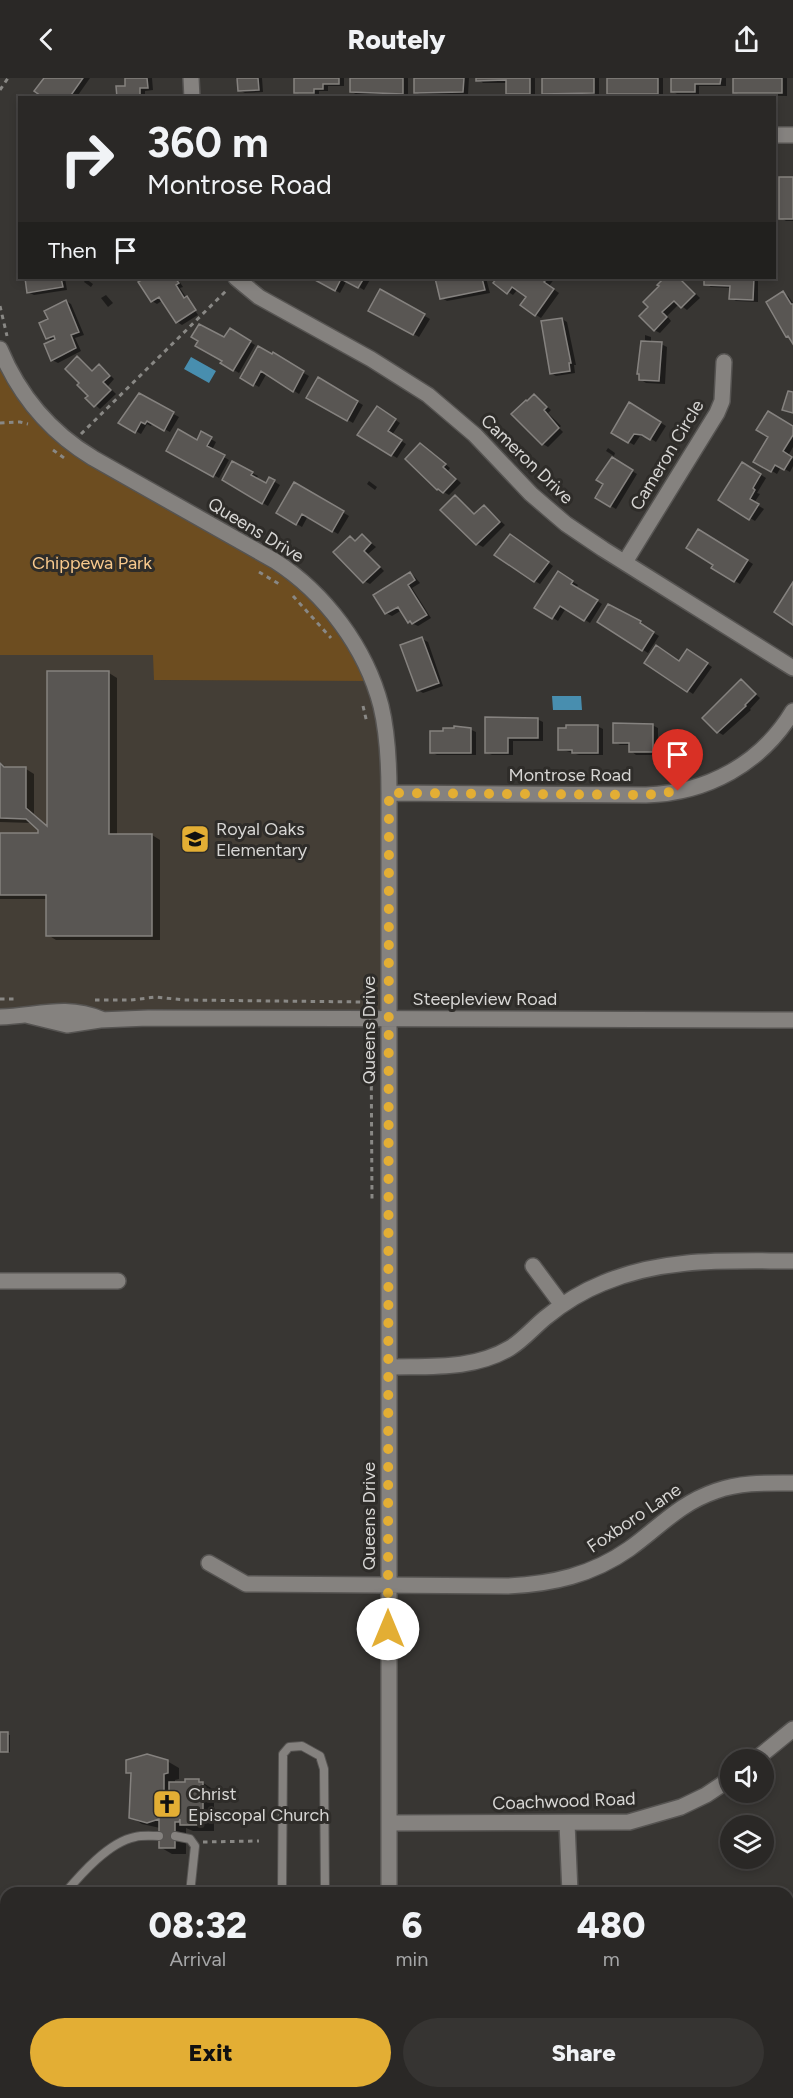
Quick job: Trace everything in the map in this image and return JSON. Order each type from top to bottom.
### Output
[{"type":"street","points":[[191,78],[192,96]]},
{"type":"street","points":[[776,135],[793,135]]},
{"type":"street","name":"Cameron Drive","points":[[238,279],[259,297],[378,363],[428,395],[476,435],[544,506],[577,532],[793,668]]},
{"type":"street","name":"Queens Drive","points":[[0,349],[18,385],[31,404],[55,430],[72,444],[282,566],[302,581],[342,624],[379,698],[388,753],[389,793],[389,1887]]},
{"type":"street","name":"Cameron Circle","points":[[625,562],[717,413],[722,401],[724,362]]},
{"type":"street","name":"Montrose Road","points":[[389,793],[646,795],[687,790],[718,779],[748,762],[773,739],[793,711]]},
{"type":"street","name":"Steepleview Road","points":[[0,1017],[26,1015],[62,1024],[104,1019],[793,1020]]},
{"type":"street","points":[[389,1367],[457,1366],[494,1356],[511,1347],[562,1305],[602,1283],[655,1267],[704,1261],[793,1261]]},
{"type":"street","points":[[533,1266],[562,1305]]},
{"type":"street","points":[[0,1281],[118,1281]]},
{"type":"street","name":"Foxboro Lane","points":[[209,1563],[246,1584],[508,1586],[541,1584],[591,1571],[612,1560],[630,1549],[673,1512],[708,1494],[741,1484],[793,1483]]},
{"type":"street","points":[[768,1749],[793,1729]]},
{"type":"street","name":"Coachwood Road","points":[[389,1822],[629,1822],[681,1807],[720,1786]]},
{"type":"street","points":[[567,1822],[570,1887]]},
{"type":"lane","points":[[282,1887],[283,1754],[289,1747],[302,1746],[320,1756],[324,1768],[325,1887]]},
{"type":"lane","points":[[71,1887],[97,1860],[123,1841],[136,1836],[159,1836]]},
{"type":"lane","points":[[175,1836],[187,1838],[193,1842],[195,1851],[191,1887]]},
{"type":"path","points":[[0,90],[8,78]]},
{"type":"path","points":[[59,456],[236,279]]},
{"type":"path","points":[[0,423],[20,422],[31,425]]},
{"type":"path","points":[[46,444],[68,461]]},
{"type":"path","points":[[250,566],[286,589],[312,615],[336,645]]},
{"type":"path","points":[[361,698],[369,729]]},
{"type":"path","points":[[184,1000],[360,1001],[371,1003]]},
{"type":"path","points":[[193,1842],[259,1841]]},
{"type":"shaded area","name":"Royal Oaks Elementary","points":[[0,655],[154,655],[154,680],[373,681],[381,708],[388,1019],[0,1017]]},
{"type":"green space","name":"Chippewa Park","points":[[0,349],[43,418],[302,581],[373,681],[154,680],[153,655],[0,655]]},
{"type":"water","points":[[191,357],[216,371],[209,383],[184,369]]},
{"type":"water","points":[[552,696],[581,696],[582,710],[553,710]]},
{"type":"building","points":[[44,78],[83,78],[70,96],[41,96],[34,91]]},
{"type":"building","points":[[125,78],[147,78],[148,88],[140,88],[140,96],[117,96],[116,86],[125,86]]},
{"type":"building","points":[[237,78],[258,78],[259,90],[238,91]]},
{"type":"building","points":[[294,78],[339,78],[339,84],[323,84],[323,89],[314,89],[314,93],[294,93]]},
{"type":"building","points":[[350,78],[403,78],[403,94],[350,92]]},
{"type":"building","points":[[414,78],[464,78],[463,92],[414,93]]},
{"type":"building","points":[[476,78],[530,78],[530,94],[506,94],[506,80],[476,81]]},
{"type":"building","points":[[542,78],[594,78],[594,93],[542,94]]},
{"type":"building","points":[[607,78],[658,78],[658,94],[607,94]]},
{"type":"building","points":[[671,78],[721,78],[720,84],[695,84],[695,92],[671,92]]},
{"type":"building","points":[[733,78],[782,78],[782,93],[733,93]]},
{"type":"building","points":[[779,177],[793,177],[793,219],[779,219]]},
{"type":"building","points":[[25,279],[61,279],[63,287],[27,293]]},
{"type":"building","points":[[143,279],[176,279],[179,283],[176,285],[184,298],[187,296],[196,310],[176,323],[159,297],[151,302],[138,282]]},
{"type":"building","points":[[316,279],[341,279],[335,291]]},
{"type":"building","points":[[341,279],[363,279],[358,288]]},
{"type":"building","points":[[435,279],[482,279],[485,290],[440,299]]},
{"type":"building","points":[[496,279],[547,279],[544,282],[554,289],[535,316],[520,305],[526,297],[512,287],[507,294],[493,283]]},
{"type":"building","points":[[660,279],[680,279],[695,294],[681,308],[674,301],[662,312],[667,317],[654,331],[639,316],[648,307],[643,302],[662,280]]},
{"type":"building","points":[[704,279],[754,279],[753,300],[729,299],[730,286],[704,285]]},
{"type":"building","points":[[380,289],[425,314],[413,335],[368,311]]},
{"type":"building","points":[[783,291],[793,304],[793,344],[788,336],[786,337],[766,302]]},
{"type":"building","points":[[66,300],[79,332],[71,335],[76,348],[51,361],[44,344],[55,339],[54,336],[46,339],[39,323],[48,319],[44,311]]},
{"type":"building","points":[[562,318],[571,363],[569,363],[570,371],[550,374],[541,321]]},
{"type":"building","points":[[199,324],[224,337],[230,328],[251,341],[233,371],[220,363],[222,361],[195,346],[198,341],[191,337]]},
{"type":"building","points":[[641,341],[662,342],[659,381],[639,380],[639,374],[637,374]]},
{"type":"building","points":[[258,346],[272,354],[273,352],[304,371],[293,392],[261,371],[253,386],[240,378]]},
{"type":"building","points":[[77,356],[92,371],[99,364],[110,376],[103,382],[111,390],[94,407],[85,398],[88,396],[77,385],[79,383],[65,369]]},
{"type":"building","points":[[318,377],[358,401],[347,421],[306,398]]},
{"type":"building","points":[[788,391],[793,392],[793,413],[782,410]]},
{"type":"building","points":[[139,393],[174,412],[164,431],[147,421],[145,424],[141,422],[135,433],[118,423]]},
{"type":"building","points":[[534,394],[547,407],[544,410],[559,428],[542,445],[511,414]]},
{"type":"building","points":[[629,402],[661,422],[650,440],[642,435],[634,434],[628,443],[611,433]]},
{"type":"building","points":[[377,406],[396,419],[388,431],[402,440],[391,456],[357,435]]},
{"type":"building","points":[[768,411],[793,426],[793,435],[783,451],[792,457],[784,470],[775,465],[771,472],[753,462],[768,437],[756,430]]},
{"type":"building","points":[[178,429],[197,440],[201,431],[212,437],[207,446],[225,455],[213,477],[166,451]]},
{"type":"building","points":[[420,443],[446,464],[443,467],[456,479],[443,493],[405,459]]},
{"type":"building","points":[[612,457],[633,470],[610,507],[595,498],[603,484],[596,480]]},
{"type":"building","points":[[232,461],[253,472],[251,475],[266,483],[269,477],[275,480],[262,504],[222,480]]},
{"type":"building","points":[[742,462],[761,474],[750,499],[759,504],[749,520],[718,500]]},
{"type":"building","points":[[294,482],[344,511],[332,532],[302,514],[296,525],[276,513]]},
{"type":"building","points":[[455,495],[474,514],[484,505],[500,522],[476,545],[440,510]]},
{"type":"building","points":[[698,529],[748,560],[734,582],[711,568],[713,565],[686,548]]},
{"type":"building","points":[[362,534],[371,543],[364,551],[380,567],[363,583],[333,552],[350,536],[355,541]]},
{"type":"building","points":[[510,534],[549,562],[534,582],[494,555]]},
{"type":"building","points":[[558,571],[573,581],[571,584],[598,600],[584,621],[560,606],[552,619],[534,608]]},
{"type":"building","points":[[410,572],[415,580],[408,585],[427,615],[412,624],[410,621],[408,623],[398,607],[385,614],[373,595]]},
{"type":"building","points":[[793,582],[793,625],[774,612]]},
{"type":"building","points":[[608,604],[641,621],[640,623],[654,632],[642,651],[597,622]]},
{"type":"building","points":[[422,637],[439,683],[417,691],[400,645]]},
{"type":"building","points":[[656,645],[679,661],[687,649],[708,663],[687,692],[644,663]]},
{"type":"building","points":[[47,671],[109,671],[109,834],[152,834],[152,936],[46,936],[46,895],[0,895],[0,833],[38,833],[38,830],[26,819],[0,818],[0,763],[4,767],[26,767],[26,808],[47,826]]},
{"type":"building","points":[[741,679],[756,694],[717,733],[702,718]]},
{"type":"building","points":[[485,717],[538,718],[538,738],[508,738],[508,753],[485,753]]},
{"type":"building","points":[[613,723],[653,724],[653,752],[629,752],[629,743],[613,743]]},
{"type":"building","points":[[566,725],[598,725],[598,753],[572,753],[572,750],[558,750],[558,728],[566,728]]},
{"type":"building","points":[[454,726],[471,728],[471,753],[430,753],[430,731],[443,731],[443,728],[454,728]]},
{"type":"building","points":[[0,1732],[8,1732],[8,1752],[0,1752]]},
{"type":"building","name":"Christ Episcopal Church","points":[[147,1754],[168,1760],[168,1773],[164,1774],[164,1791],[169,1791],[169,1782],[199,1779],[199,1782],[203,1782],[203,1825],[180,1825],[180,1819],[179,1822],[175,1822],[175,1848],[159,1848],[159,1819],[147,1823],[129,1818],[131,1773],[126,1773],[126,1760]]},
{"type":"place","name":"Royal Oaks Elementary","points":[[195,839]]},
{"type":"place","name":"Christ Episcopal Church","points":[[167,1804]]},
{"type":"route","points":[[388,1629],[389,793],[646,795],[678,791]]}]
